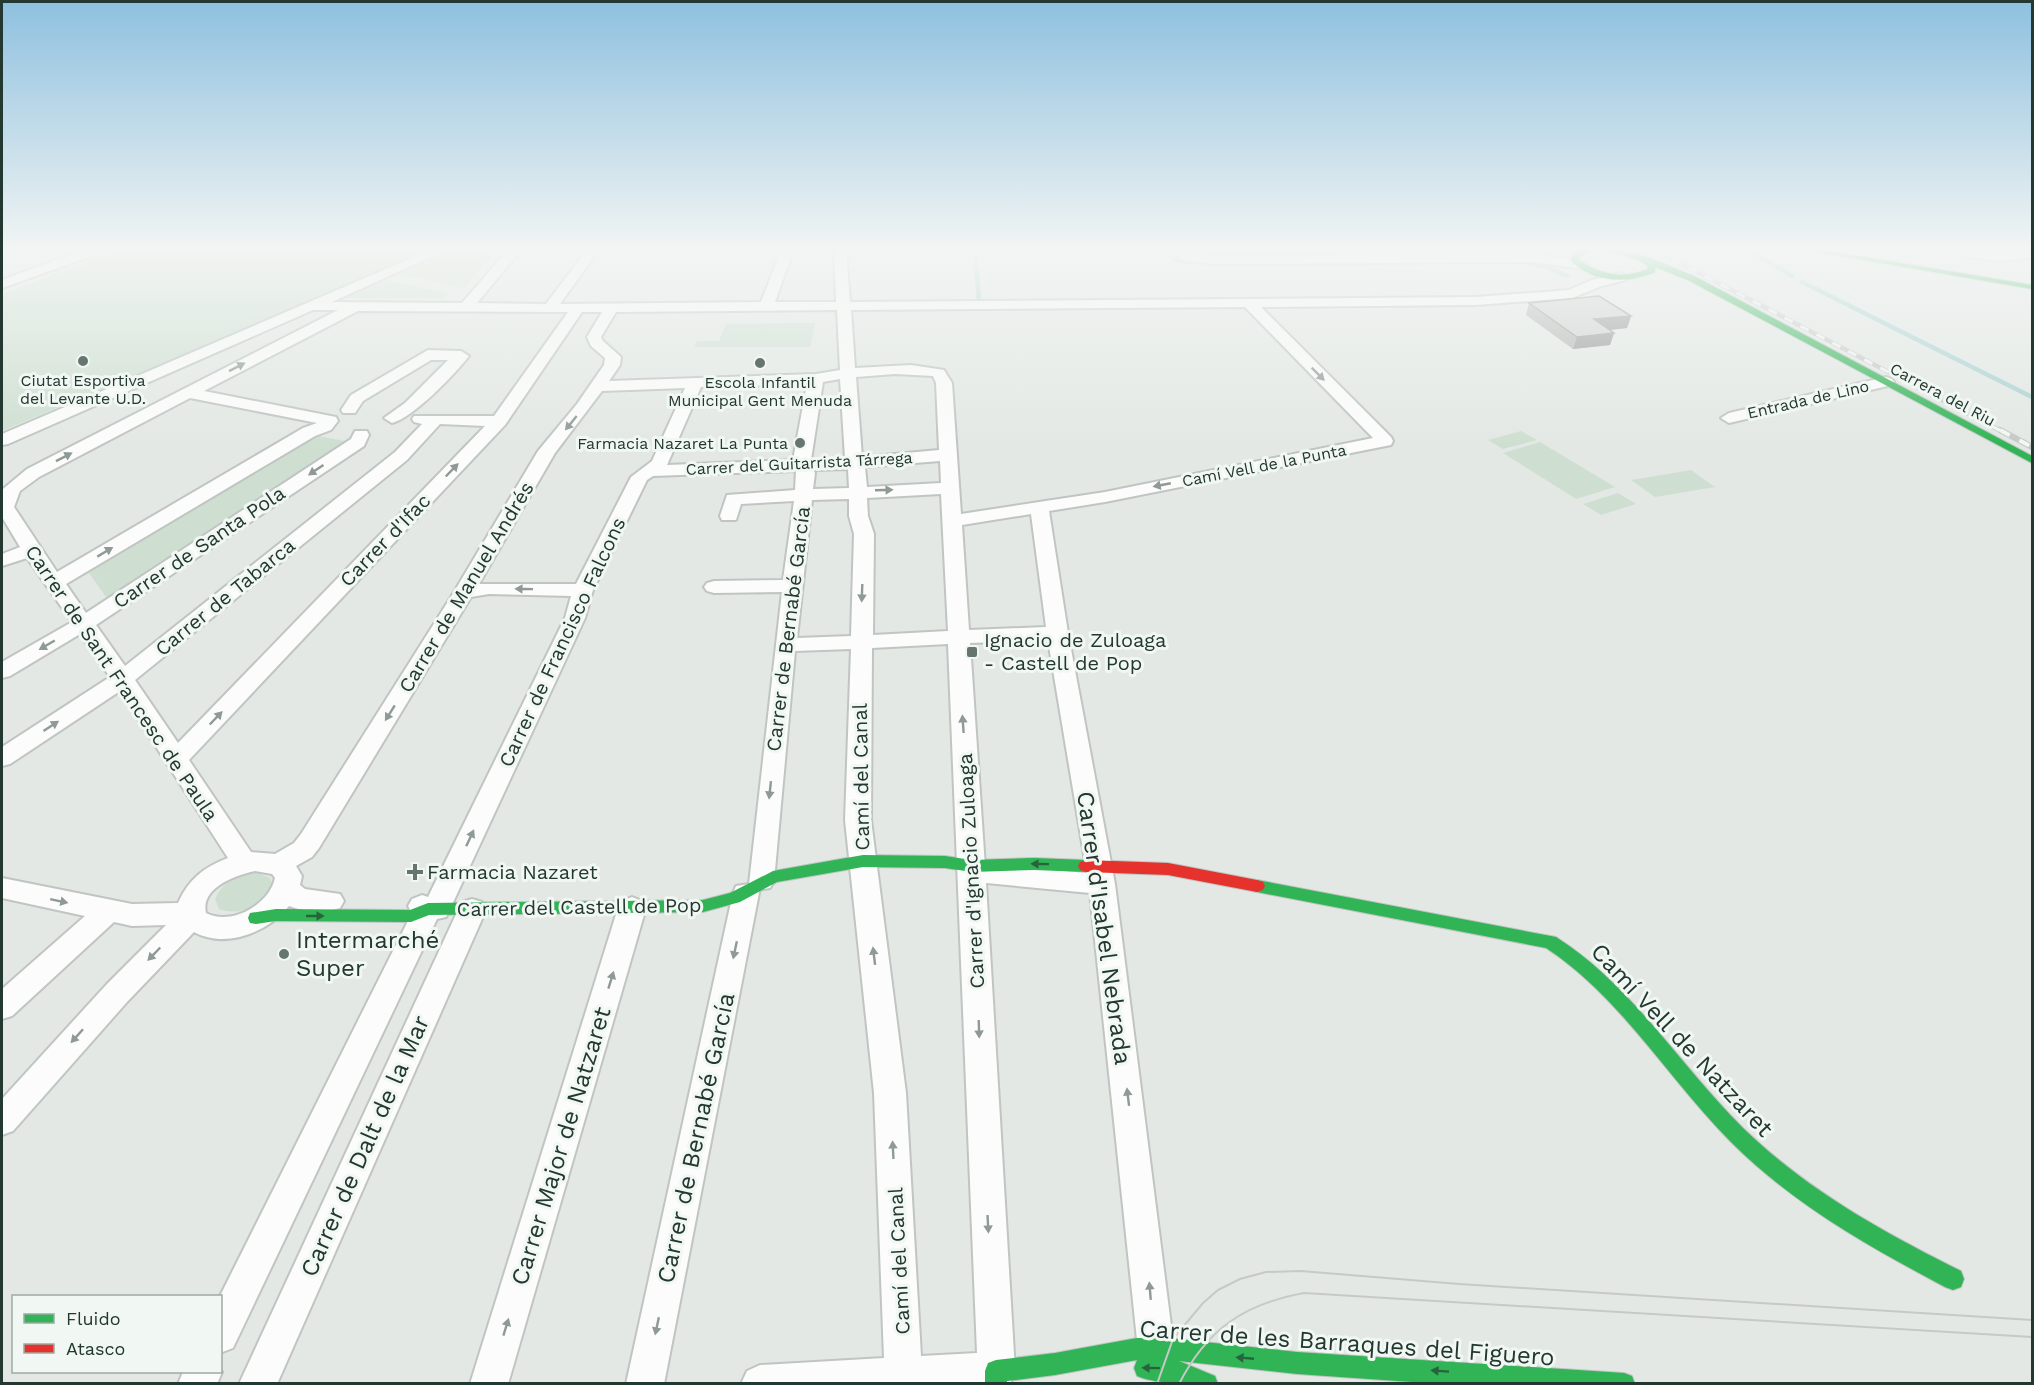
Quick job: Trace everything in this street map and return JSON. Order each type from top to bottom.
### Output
[{"type":"main road","name":"Carrera del Riu","points":[[1761,316],[2032,460]]},
{"type":"main road","name":"Carrer del Castell de Pop","points":[[256,918],[276,915],[411,916],[432,909],[703,906],[753,887],[863,861],[913,860],[972,866]]},
{"type":"main road","name":"Camí Vell de Natzaret","points":[[1100,875],[1168,869],[1550,942],[1568,951],[1582,962],[1618,1000],[1695,1090],[1749,1147],[1787,1182],[1830,1213],[1953,1279]]},
{"type":"main road","name":"Carrer de les Barraques del Figuero","points":[[996,1377],[1137,1349],[1156,1349],[1297,1363],[1624,1383]]},
{"type":"main road","points":[[1055,1364],[1173,1370],[1207,1383]]},
{"type":"street","points":[[2,440],[289,316]]},
{"type":"street","points":[[2,478],[16,479],[33,473],[337,316]]},
{"type":"street","name":"Carrer d'Ifac","points":[[175,760],[498,421],[573,316]]},
{"type":"street","name":"Carrer de Manuel Andrés","points":[[279,864],[294,856],[310,841],[464,592],[547,451],[583,407],[612,365],[613,357],[596,343],[594,337],[607,316]]},
{"type":"street","name":"Camí del Canal","points":[[843,316],[854,457],[860,473],[858,524],[864,534],[858,820],[890,1093],[903,1346],[902,1376]]},
{"type":"street","name":"Camí Vell de la Punta","points":[[951,521],[1038,508],[1385,441],[1261,316]]},
{"type":"street","points":[[349,410],[357,398],[428,355],[461,356],[411,406],[382,412]]},
{"type":"street","name":"Carrer d'Ignacio Zuloaga","points":[[847,372],[918,370],[939,373],[944,383],[972,866],[996,1377]]},
{"type":"street","points":[[597,386],[816,379],[847,372]]},
{"type":"street","name":"Carrer de Bernabé García","points":[[645,1383],[753,887],[804,494],[806,473],[801,465],[816,379]]},
{"type":"street","name":"Carrer de Francisco Falcons","points":[[432,909],[575,618],[583,590],[640,477],[651,471],[662,457],[695,382]]},
{"type":"street","name":"Entrada de Lino","points":[[1729,418],[1886,382]]},
{"type":"street","points":[[188,393],[328,424],[329,430],[361,435]]},
{"type":"street","points":[[349,410],[365,407],[382,412],[436,419],[498,421]]},
{"type":"street","name":"Carrer de Santa Pola","points":[[55,582],[349,410]]},
{"type":"street","name":"Carrer de Santa Pola","points":[[2,671],[85,624],[358,442],[361,435],[370,433],[382,412]]},
{"type":"street","name":"Carrer de Tabarca","points":[[2,758],[123,679],[401,456],[436,419]]},
{"type":"street","name":"Carrer del Guitarrista Tárrega","points":[[651,471],[856,463],[947,455]]},
{"type":"street","points":[[4,504],[12,489],[33,473]]},
{"type":"street","points":[[729,516],[733,499],[949,488]]},
{"type":"street","name":"Carrer de Sant Francesc de Paula","points":[[4,504],[31,550],[123,679],[245,863]]},
{"type":"street","name":"Carrer d'Isabel Nebrada","points":[[1038,508],[1057,633],[1100,875],[1156,1349]]},
{"type":"street","points":[[2,560],[31,550]]},
{"type":"street","points":[[714,587],[792,586]]},
{"type":"street","points":[[464,592],[489,588],[583,590]]},
{"type":"street","points":[[785,645],[1057,633]]},
{"type":"street","points":[[2,888],[132,915],[192,915],[207,927],[220,928],[232,927],[270,910],[287,890],[289,879],[287,870],[279,864],[268,861],[245,863],[226,869],[201,887],[191,905],[192,915],[117,993],[2,1121]]},
{"type":"street","name":"Carrer del Castell de Pop","points":[[972,866],[997,876],[1100,875]]},
{"type":"street","name":"Carrer del Castell de Pop","points":[[287,890],[299,899],[311,901],[415,903],[432,909]]},
{"type":"street","name":"Carrer Major de Natzaret","points":[[489,1383],[632,908]]},
{"type":"street","name":"Carrer de Dalt de la Mar","points":[[222,1331],[432,909]]},
{"type":"street","name":"Carrer de Dalt de la Mar","points":[[258,1383],[472,910]]},
{"type":"street","points":[[2,1007],[108,911]]},
{"type":"street","points":[[760,1383],[902,1376],[996,1377]]},
{"type":"green space","points":[[2,316],[274,316],[2,431]]},
{"type":"green space","points":[[815,323],[810,347],[694,347],[697,341],[719,341],[726,324]]},
{"type":"green space","points":[[1521,431],[1537,440],[1503,449],[1488,440]]},
{"type":"green space","points":[[318,436],[345,441],[346,444],[113,596],[106,597],[89,573],[91,569],[311,437]]},
{"type":"green space","points":[[1540,442],[1615,487],[1576,499],[1503,453]]},
{"type":"green space","points":[[1691,470],[1715,487],[1655,497],[1631,480]]},
{"type":"green space","points":[[1618,493],[1636,504],[1601,515],[1583,504]]},
{"type":"green space","points":[[249,873],[258,873],[270,878],[272,883],[265,897],[243,910],[219,909],[215,899],[224,885]]},
{"type":"building","points":[[1547,316],[1631,316],[1594,319],[1614,333],[1577,337]]},
{"type":"waterway","points":[[1869,316],[2032,397]]},
{"type":"tram line","points":[[1157,1384],[1173,1339],[1203,1303],[1218,1290],[1240,1279],[1266,1272],[1301,1271],[1459,1284],[2032,1320]]},
{"type":"tram line","points":[[1179,1384],[1202,1348],[1230,1322],[1263,1304],[1304,1293],[2032,1337]]},
{"type":"railway","points":[[1781,316],[2003,432]]},
{"type":"railway","points":[[2000,430],[2032,447]]},
{"type":"traffic: fast","points":[[1762,316],[2032,460]]},
{"type":"traffic: fast","points":[[256,918],[276,915],[411,916],[428,909],[703,906],[734,898],[773,877],[863,861],[945,862],[972,866],[1034,864],[1086,866]]},
{"type":"traffic: fast","points":[[1257,886],[1550,942],[1577,960],[1600,981],[1713,1109],[1761,1158],[1839,1216],[1953,1279]]},
{"type":"traffic: fast","points":[[996,1384],[996,1371],[1055,1364],[1137,1349],[1168,1349],[1297,1363],[1624,1384]]},
{"type":"traffic: fast","points":[[1145,1368],[1173,1370],[1207,1384]]},
{"type":"traffic: jam","points":[[1086,866],[1168,869],[1257,886]]},
{"type":"place","name":"Ciutat Esportiva del Levante U.D.","points":[[83,361]]},
{"type":"place","name":"Escola Infantil Municipal Gent Menuda","points":[[760,363]]},
{"type":"place","name":"Farmacia Nazaret La Punta","points":[[800,443]]},
{"type":"place","name":"Ignacio de Zuloaga - Castell de Pop","points":[[972,652]]},
{"type":"place","name":"Farmacia Nazaret","points":[[415,872]]},
{"type":"place","name":"Intermarché Super","points":[[284,954]]}]
